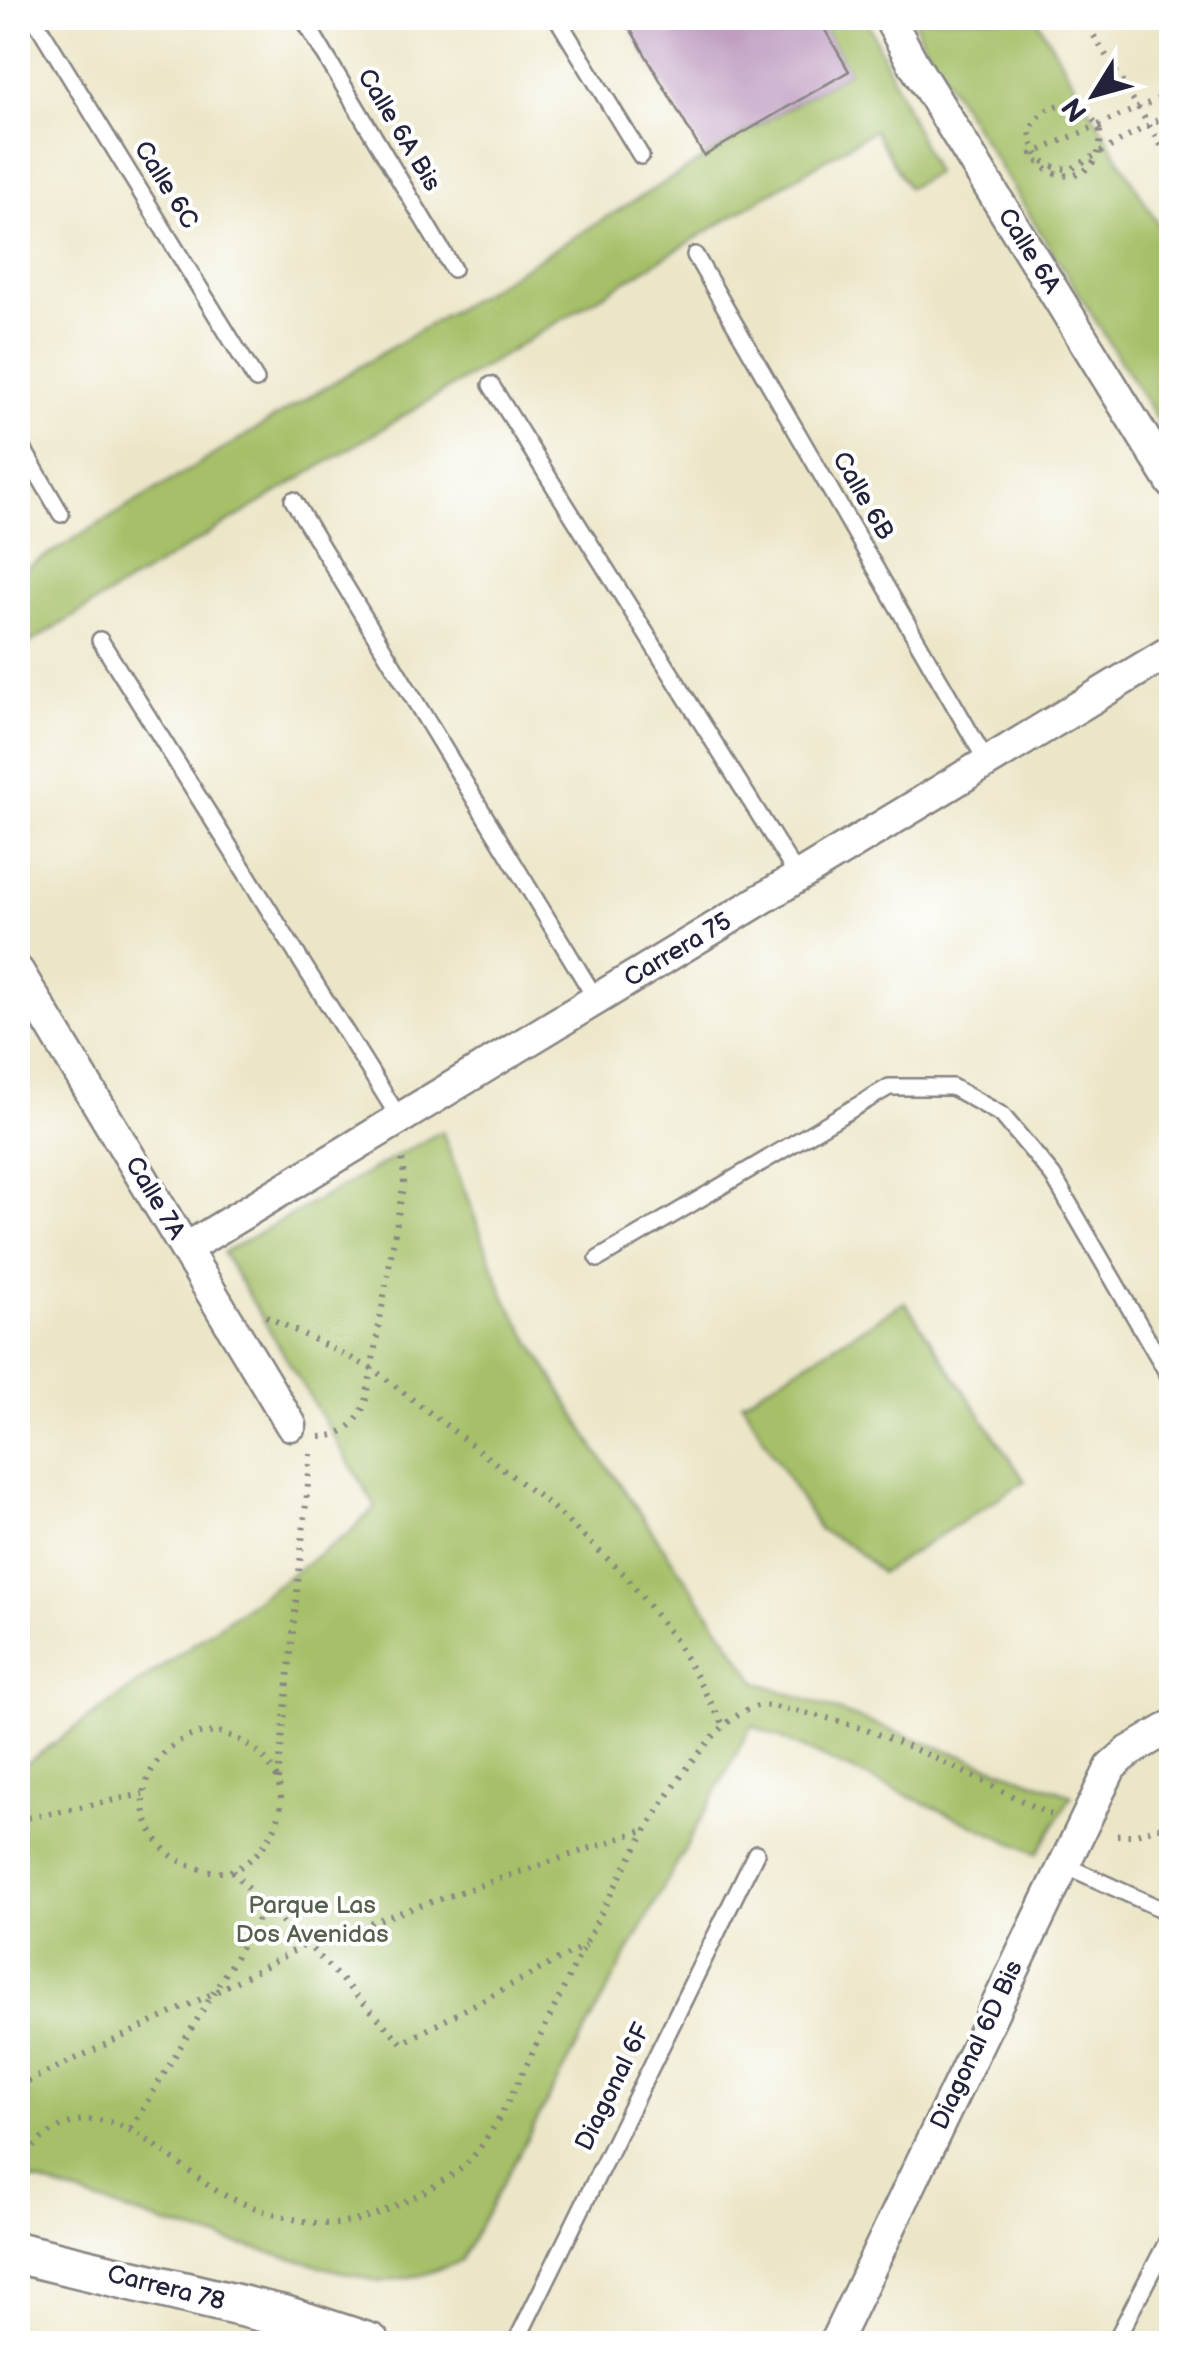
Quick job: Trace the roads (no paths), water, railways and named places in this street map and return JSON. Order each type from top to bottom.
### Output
[{"type":"street","name":"Calle 6A","points":[[889,18],[1172,483]]},
{"type":"street","name":"Carrera 75","points":[[185,1249],[1172,650]]},
{"type":"street","name":"Calle 7A","points":[[18,972],[291,1425]]},
{"type":"street","name":"Diagonal 6D Bis","points":[[834,2344],[1062,1864],[1112,1768],[1128,1752],[1172,1726]]},
{"type":"street","name":"Carrera 78","points":[[18,2252],[288,2317],[370,2344]]},
{"type":"lane","name":"Calle 6C","points":[[34,18],[256,380]]},
{"type":"lane","name":"Calle 6A Bis","points":[[303,18],[453,269]]},
{"type":"lane","points":[[557,18],[641,156]]},
{"type":"lane","name":"Calle 6B","points":[[696,254],[987,762]]},
{"type":"lane","points":[[491,385],[798,877]]},
{"type":"lane","points":[[18,440],[61,514]]},
{"type":"lane","points":[[293,500],[596,1000]]},
{"type":"lane","points":[[100,640],[400,1119]]},
{"type":"lane","points":[[598,1259],[889,1087],[952,1087],[1002,1116],[1052,1176],[1172,1381]]},
{"type":"lane","name":"Diagonal 6F","points":[[515,2344],[756,1852]]},
{"type":"lane","points":[[1062,1864],[1172,1914]]},
{"type":"lane","points":[[1114,2344],[1172,2232]]},
{"type":"park label","name":"Parque Las Dos Avenidas","points":[[312,1920]]}]
